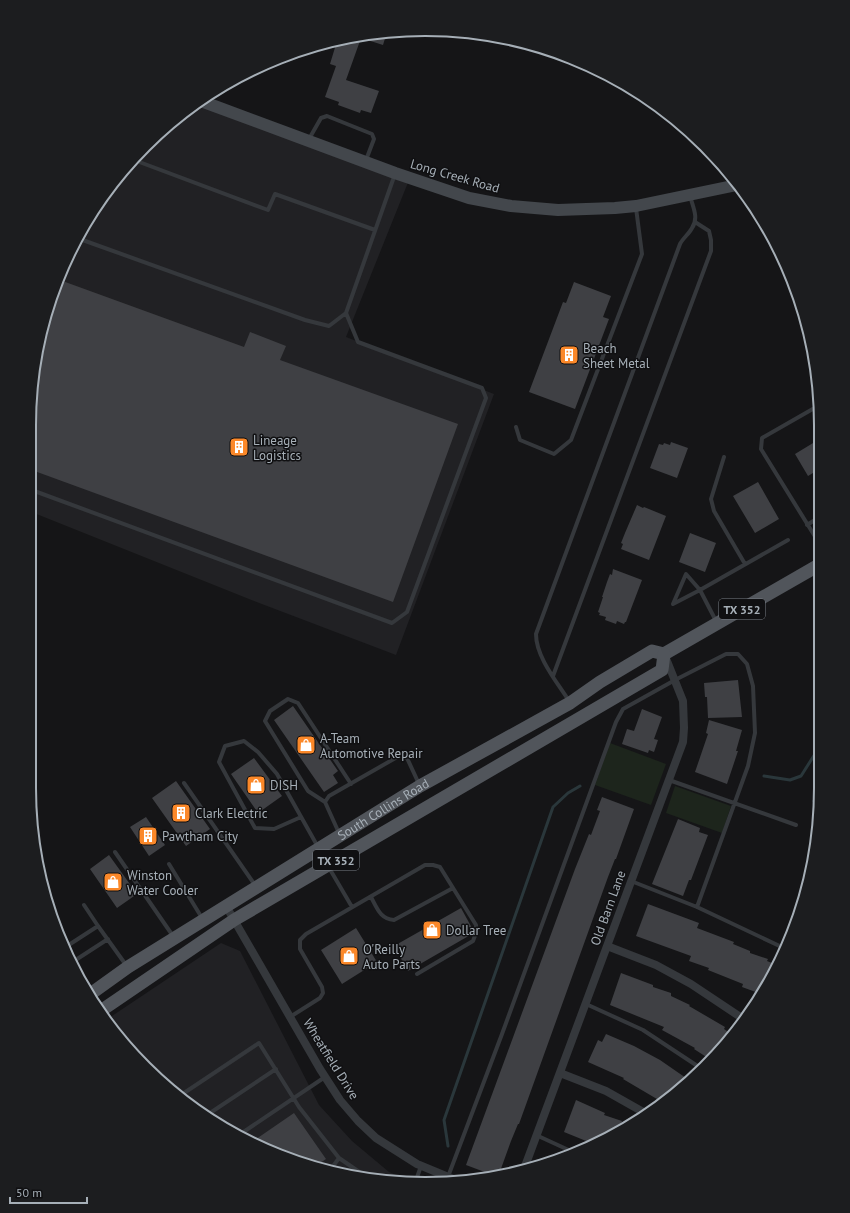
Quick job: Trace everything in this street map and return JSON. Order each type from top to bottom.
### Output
[{"type":"main road","name":"TX 352","points":[[579,717],[662,670],[664,654],[814,568]]},
{"type":"main road","name":"South Collins Road","points":[[94,991],[128,967],[174,938],[420,786],[570,703],[600,682],[652,651],[664,654]]},
{"type":"main road","points":[[570,703],[579,717]]},
{"type":"main road","name":"South Collins Road","points":[[105,1008],[234,920],[579,717]]},
{"type":"street","name":"Long Creek Road","points":[[208,103],[395,174],[469,198],[511,206],[558,210],[615,208],[636,206],[732,186]]},
{"type":"street","name":"Old Barn Lane","points":[[526,1164],[683,742],[683,701],[664,654]]},
{"type":"street","name":"Wheatfield Drive","points":[[226,906],[325,1077],[340,1100],[358,1121],[376,1138],[421,1166],[442,1176]]},
{"type":"street","points":[[607,946],[656,965],[691,984],[740,1016]]},
{"type":"street","points":[[560,1073],[606,1091],[641,1111]]},
{"type":"lane","points":[[308,141],[321,118],[327,116],[372,134],[374,139],[365,162]]},
{"type":"lane","points":[[139,162],[268,210],[275,194],[375,230]]},
{"type":"lane","points":[[83,240],[305,320],[329,326],[346,313],[395,174]]},
{"type":"lane","points":[[570,703],[537,648],[536,634],[680,244],[693,228],[695,215],[690,194]]},
{"type":"lane","points":[[516,426],[520,440],[554,454],[571,440],[642,254],[636,206]]},
{"type":"lane","points":[[553,676],[711,250],[709,231],[695,222]]},
{"type":"lane","points":[[36,492],[392,623],[407,612],[486,398],[482,388],[358,342],[346,313]]},
{"type":"lane","points":[[813,409],[762,438],[761,448],[814,534]]},
{"type":"lane","points":[[724,457],[711,499],[714,511],[745,564]]},
{"type":"lane","points":[[808,524],[814,520]]},
{"type":"lane","points":[[717,623],[700,590],[686,574],[673,604],[700,590],[788,540]]},
{"type":"lane","points":[[448,1176],[502,1034],[616,722],[623,709],[726,654],[738,654],[747,664],[752,686],[755,733],[748,766],[698,907]]},
{"type":"lane","points":[[340,835],[325,802],[308,791],[265,721],[270,711],[288,699],[298,703],[351,784]]},
{"type":"lane","points":[[301,817],[274,828],[255,828],[219,762],[225,746],[244,741],[258,752],[277,774],[319,849]]},
{"type":"lane","points":[[325,802],[329,796],[399,756],[407,758],[420,786]]},
{"type":"lane","points":[[668,779],[734,804],[796,825]]},
{"type":"lane","points":[[184,783],[257,887]]},
{"type":"lane","points":[[115,852],[174,938]]},
{"type":"lane","points":[[169,864],[204,920]]},
{"type":"lane","points":[[290,1017],[320,998],[323,993],[322,988],[300,949],[300,940],[306,934],[425,865],[433,864],[440,867],[476,925],[476,933],[473,941],[417,974]]},
{"type":"lane","points":[[327,865],[352,907]]},
{"type":"lane","points":[[631,881],[698,907],[780,946]]},
{"type":"lane","points":[[371,897],[383,918],[394,920],[453,888]]},
{"type":"lane","points":[[84,905],[128,967]]},
{"type":"lane","points":[[69,945],[98,926]]},
{"type":"lane","points":[[76,959],[108,939]]},
{"type":"lane","points":[[585,1004],[643,1030],[697,1066]]},
{"type":"lane","points":[[184,1093],[260,1043],[294,1098],[340,1158],[359,1172]]},
{"type":"lane","points":[[211,1112],[276,1069]]},
{"type":"lane","points":[[243,1132],[325,1077]]},
{"type":"lane","points":[[536,1135],[567,1149]]},
{"type":"lane","points":[[333,1166],[340,1158]]},
{"type":"lane","points":[[417,1177],[421,1166]]},
{"type":"shaded area","points":[[204,105],[409,180],[346,337],[494,394],[396,655],[249,599],[36,514],[36,425],[39,374],[49,324],[66,276],[88,230],[116,188],[150,150],[188,116]]},
{"type":"shaded area","points":[[610,743],[666,764],[651,805],[595,785]]},
{"type":"shaded area","points":[[675,786],[731,806],[722,833],[666,813]]},
{"type":"shaded area","points":[[221,943],[240,951],[319,1105],[352,1141],[389,1172],[398,1176],[374,1174],[324,1164],[276,1147],[230,1125],[188,1097],[150,1063],[111,1017]]},
{"type":"building","points":[[385,38],[383,45],[367,40]]},
{"type":"building","points":[[360,41],[346,80],[379,91],[371,113],[361,110],[360,113],[338,105],[339,102],[325,97],[336,66],[330,64],[335,46]]},
{"type":"building","name":"Lineage Logistics","points":[[64,282],[244,347],[250,332],[286,346],[280,360],[458,424],[393,602],[36,472],[36,425],[39,374],[49,324]]},
{"type":"building","name":"Beach Sheet Metal","points":[[574,282],[611,296],[603,317],[609,319],[575,409],[529,392],[563,302],[566,303]]},
{"type":"building","points":[[671,442],[688,448],[677,478],[650,468],[659,444],[663,445],[664,443],[670,445]]},
{"type":"building","points":[[814,442],[814,472],[808,476],[795,454]]},
{"type":"building","points":[[758,482],[779,519],[755,533],[733,496]]},
{"type":"building","points":[[637,505],[666,516],[649,560],[621,549],[623,544],[621,543]]},
{"type":"building","points":[[690,533],[716,543],[705,572],[679,562]]},
{"type":"building","points":[[613,569],[642,580],[624,624],[617,621],[616,624],[605,620],[606,617],[599,615],[600,613],[598,612],[607,582],[610,574],[612,575]]},
{"type":"building","points":[[738,680],[742,717],[708,718],[707,697],[705,697],[704,683]]},
{"type":"building","name":"A-Team Automotive Repair","points":[[293,706],[338,771],[333,775],[338,783],[324,792],[274,720]]},
{"type":"building","points":[[642,709],[662,717],[654,739],[658,740],[654,752],[649,750],[648,753],[622,744],[627,729],[634,731]]},
{"type":"building","points":[[709,720],[742,730],[736,751],[738,751],[727,784],[695,772],[708,734],[706,733]]},
{"type":"building","name":"DISH","points":[[254,758],[282,796],[258,813],[231,774]]},
{"type":"building","name":"Clark Electric","points":[[176,781],[210,829],[186,846],[152,798]]},
{"type":"building","points":[[602,797],[634,809],[519,1124],[500,1170],[486,1172],[466,1165],[575,869],[589,834],[591,835],[600,811],[597,810]]},
{"type":"building","name":"Pawtham City","points":[[146,817],[165,845],[149,856],[130,827]]},
{"type":"building","points":[[678,819],[700,828],[699,832],[708,835],[691,880],[689,880],[683,896],[652,884]]},
{"type":"building","name":"Winston Water Cooler","points":[[109,855],[137,894],[117,908],[90,869]]},
{"type":"building","points":[[648,904],[699,923],[697,928],[734,942],[733,944],[750,951],[750,953],[768,959],[767,961],[772,963],[756,992],[742,987],[743,984],[708,970],[709,968],[689,961],[691,956],[636,936]]},
{"type":"building","points":[[461,908],[472,928],[472,934],[408,971],[394,946]]},
{"type":"building","name":"O'Reilly Auto Parts","points":[[356,928],[377,962],[342,984],[321,950]]},
{"type":"building","points":[[621,973],[671,993],[671,996],[690,1005],[689,1006],[725,1027],[724,1029],[728,1032],[706,1057],[694,1049],[695,1048],[662,1030],[664,1027],[610,1005]]},
{"type":"building","points":[[606,1034],[634,1046],[660,1060],[684,1077],[658,1100],[623,1079],[624,1078],[588,1062],[598,1040],[602,1042]]},
{"type":"building","points":[[576,1100],[605,1113],[604,1115],[622,1121],[620,1125],[587,1141],[564,1132]]},
{"type":"building","points":[[294,1113],[326,1159],[320,1163],[257,1139]]},
{"type":"waterway","points":[[764,776],[790,780],[801,776],[814,755]]},
{"type":"waterway","points":[[448,1146],[444,1120],[553,807],[568,793],[580,786]]},
{"type":"place","name":"Beach Sheet Metal","points":[[569,355]]},
{"type":"place","name":"Lineage Logistics","points":[[239,447]]},
{"type":"place","name":"A-Team Automotive Repair","points":[[306,745]]},
{"type":"place","name":"DISH","points":[[256,785]]},
{"type":"place","name":"Clark Electric","points":[[181,813]]},
{"type":"place","name":"Pawtham City","points":[[148,836]]},
{"type":"place","name":"Winston Water Cooler","points":[[113,882]]},
{"type":"place","name":"Dollar Tree","points":[[432,930]]},
{"type":"place","name":"O'Reilly Auto Parts","points":[[349,956]]}]
